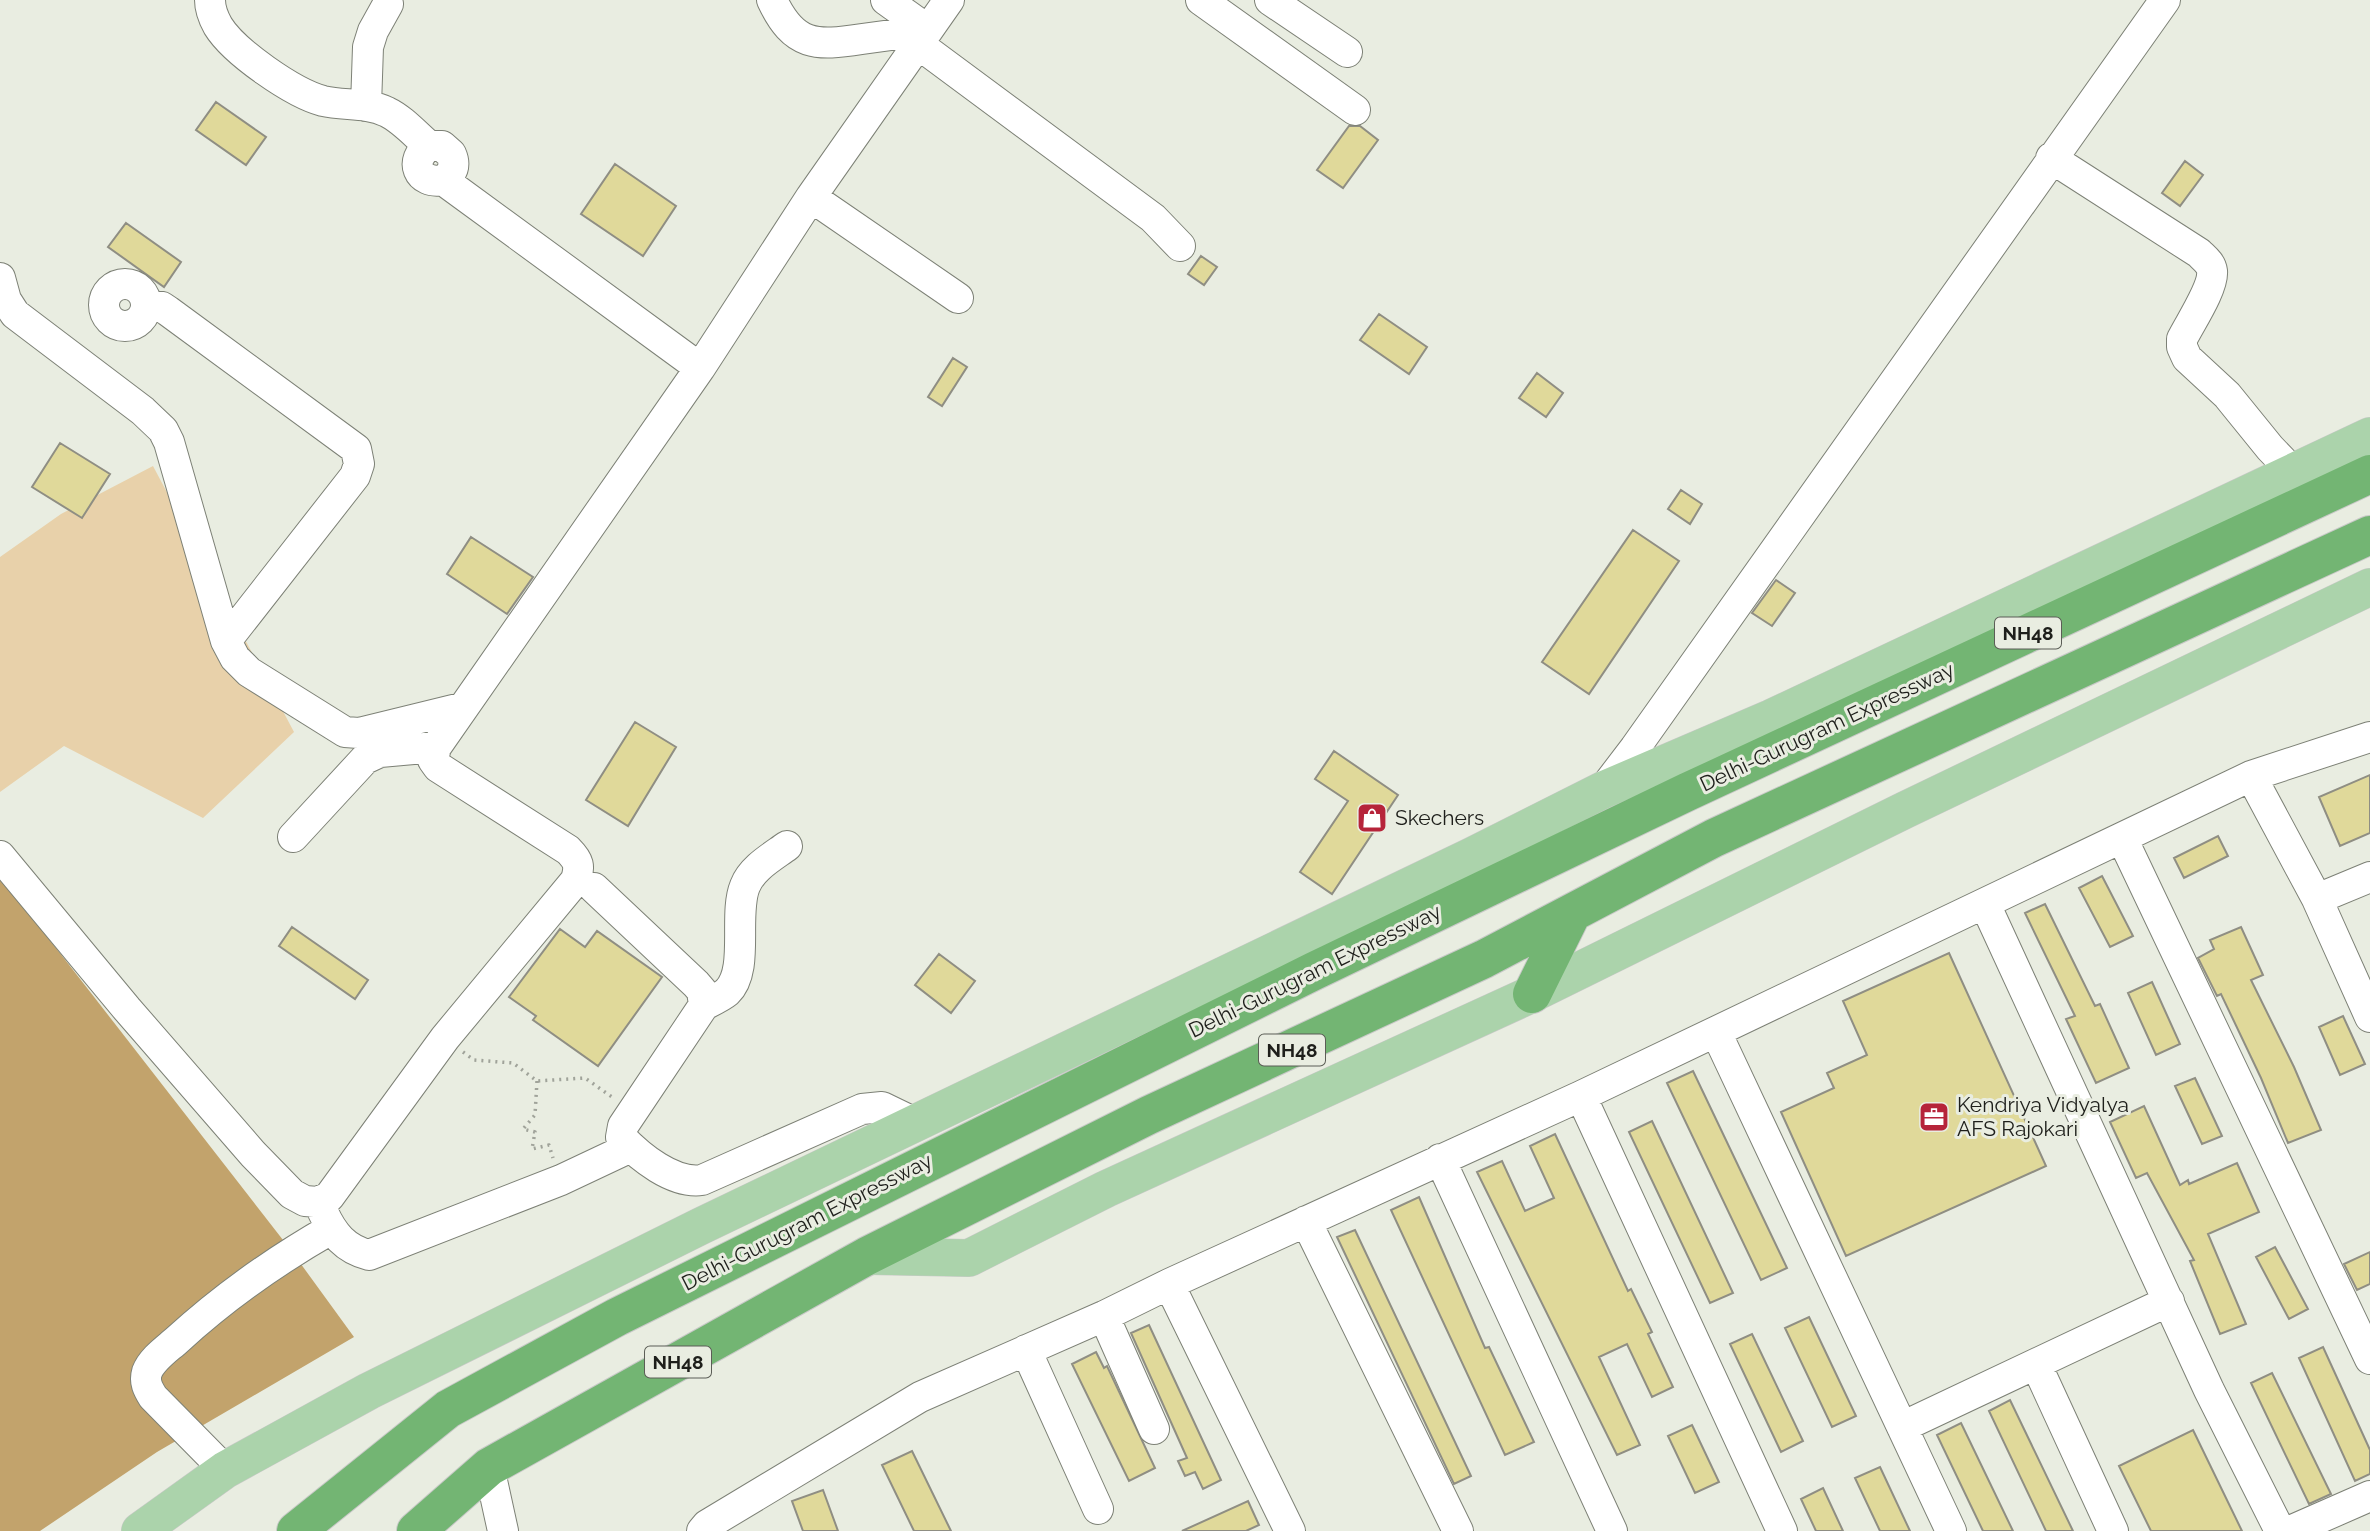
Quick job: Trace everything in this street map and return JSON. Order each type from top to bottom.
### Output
[{"type":"highway","name":"Delhi-Gurugram Expressway","points":[[296,1531],[448,1409],[617,1317],[1314,971],[1699,786],[2370,474]]},
{"type":"highway","name":"NH48","points":[[416,1531],[489,1467],[867,1256],[1149,1115],[1483,960],[1714,838],[2370,536]]},
{"type":"highway","points":[[1532,994],[1572,913]]},
{"type":"main road","points":[[140,1531],[225,1470],[369,1391],[913,1122],[1603,790],[1795,707],[2370,436]]},
{"type":"main road","points":[[867,1256],[969,1258],[1107,1189],[1532,994],[1905,810],[2370,587]]},
{"type":"street","points":[[210,0],[211,11],[218,27],[233,44],[264,69],[306,95],[322,101],[366,106],[388,112],[429,146],[420,155],[420,173],[430,181],[443,180],[700,368]]},
{"type":"street","points":[[772,0],[780,17],[791,29],[806,39],[825,44],[923,37]]},
{"type":"street","points":[[886,0],[923,37],[1153,218],[1180,246]]},
{"type":"street","points":[[0,856],[127,1009],[253,1154],[292,1194],[305,1201],[318,1202],[329,1197],[445,1038],[576,880],[580,867],[577,859],[568,850],[438,767],[433,760],[436,747],[700,368],[811,197],[949,0]]},
{"type":"street","points":[[1201,0],[1355,110]]},
{"type":"street","points":[[1270,0],[1347,52]]},
{"type":"street","points":[[1603,790],[2165,0]]},
{"type":"street","points":[[366,106],[369,40],[388,4]]},
{"type":"street","points":[[2051,158],[2207,260],[2212,270],[2210,283],[2182,339],[2182,347],[2187,358],[2227,395],[2294,473]]},
{"type":"street","points":[[811,197],[958,298]]},
{"type":"street","points":[[0,278],[6,300],[15,314],[143,411],[163,430],[169,442],[226,641],[235,658],[249,672],[345,732],[359,733],[461,708]]},
{"type":"street","points":[[146,305],[162,307],[356,449],[359,464],[355,476],[226,641]]},
{"type":"street","points":[[702,1531],[707,1525],[920,1397],[1104,1316],[1581,1096],[2251,776],[2370,737]]},
{"type":"street","points":[[293,837],[365,759],[380,752],[436,747]]},
{"type":"street","points":[[2251,776],[2317,899],[2370,1017]]},
{"type":"street","points":[[2122,838],[2370,1359]]},
{"type":"street","points":[[787,846],[754,872],[744,888],[738,971],[734,984],[726,993],[704,1005],[631,1110],[621,1137],[665,1171],[689,1181],[702,1180],[862,1109],[882,1107],[913,1122]]},
{"type":"street","points":[[2317,899],[2370,877]]},
{"type":"street","points":[[594,888],[696,984],[702,991],[704,1005]]},
{"type":"street","points":[[1985,904],[2209,1390],[2280,1531]]},
{"type":"street","points":[[1716,1032],[1951,1531]]},
{"type":"street","points":[[1581,1096],[1782,1531]]},
{"type":"street","points":[[318,1202],[331,1229],[347,1246],[369,1255],[561,1180],[631,1147]]},
{"type":"street","points":[[1440,1159],[1612,1531]]},
{"type":"street","points":[[1306,1221],[1458,1531]]},
{"type":"street","points":[[225,1470],[153,1397],[146,1385],[147,1373],[155,1360],[237,1289],[284,1256],[331,1229]]},
{"type":"street","points":[[1169,1284],[1287,1530]]},
{"type":"street","points":[[1902,1427],[2169,1301]]},
{"type":"street","points":[[1104,1316],[1154,1429]]},
{"type":"street","points":[[1026,1350],[1098,1510]]},
{"type":"street","points":[[2036,1364],[2113,1531]]},
{"type":"street","points":[[489,1467],[503,1531]]},
{"type":"street","points":[[2290,1531],[2370,1496]]},
{"type":"path","points":[[445,1038],[474,1060],[513,1063],[537,1081],[585,1078],[631,1110]]},
{"type":"path","points":[[537,1081],[535,1115],[523,1129],[536,1132],[532,1149],[549,1145],[561,1180]]},
{"type":"shaded area","points":[[153,466],[294,732],[203,818],[64,746],[0,792],[0,557],[61,514]]},
{"type":"shaded area","points":[[0,876],[290,1249],[354,1337],[157,1452],[40,1531],[0,1531]]},
{"type":"building","points":[[216,102],[266,137],[246,165],[196,130]]},
{"type":"building","points":[[1349,126],[1360,126],[1378,140],[1343,188],[1317,170]]},
{"type":"building","points":[[2185,161],[2203,175],[2180,206],[2162,193]]},
{"type":"building","points":[[615,164],[676,206],[643,256],[581,214]]},
{"type":"building","points":[[126,223],[181,262],[164,287],[108,247]]},
{"type":"building","points":[[1201,256],[1217,267],[1204,285],[1188,274]]},
{"type":"building","points":[[1379,314],[1427,347],[1409,374],[1360,340]]},
{"type":"building","points":[[953,358],[967,367],[942,406],[928,397]]},
{"type":"building","points":[[1537,373],[1563,393],[1546,417],[1519,398]]},
{"type":"building","points":[[60,443],[110,474],[82,518],[32,487]]},
{"type":"building","points":[[1681,490],[1702,504],[1690,524],[1668,509]]},
{"type":"building","points":[[1633,530],[1679,561],[1589,694],[1542,662]]},
{"type":"building","points":[[471,537],[533,577],[507,614],[447,574]]},
{"type":"building","points":[[1776,580],[1795,593],[1772,626],[1752,613]]},
{"type":"building","points":[[635,722],[676,747],[628,826],[586,800]]},
{"type":"building","points":[[1334,751],[1398,795],[1332,894],[1300,872],[1348,801],[1315,779]]},
{"type":"building","points":[[2370,775],[2370,833],[2340,846],[2319,797]]},
{"type":"building","points":[[2218,836],[2228,856],[2184,878],[2174,858]]},
{"type":"building","points":[[2102,876],[2133,936],[2110,947],[2079,888]]},
{"type":"building","points":[[2045,904],[2095,1006],[2100,1004],[2129,1068],[2096,1083],[2066,1019],[2075,1016],[2025,913]]},
{"type":"building","points":[[292,927],[368,980],[355,999],[279,946]]},
{"type":"building","points":[[2241,927],[2263,975],[2251,980],[2294,1067],[2321,1130],[2288,1143],[2221,994],[2217,996],[2198,958],[2214,949],[2210,940]]},
{"type":"building","points":[[560,929],[585,947],[597,931],[662,977],[598,1066],[533,1020],[536,1016],[509,997]]},
{"type":"building","points":[[1949,953],[2046,1166],[1846,1256],[1781,1112],[1834,1088],[1827,1073],[1867,1055],[1843,1001]]},
{"type":"building","points":[[939,954],[975,981],[951,1013],[915,985]]},
{"type":"building","points":[[2152,982],[2180,1044],[2156,1055],[2128,993]]},
{"type":"building","points":[[2343,1016],[2365,1064],[2340,1075],[2319,1027]]},
{"type":"building","points":[[1693,1071],[1787,1268],[1761,1280],[1667,1083]]},
{"type":"building","points":[[2195,1078],[2222,1136],[2202,1144],[2175,1086]]},
{"type":"building","points":[[2144,1106],[2180,1185],[2188,1180],[2189,1184],[2237,1163],[2259,1212],[2208,1234],[2246,1324],[2220,1334],[2190,1261],[2194,1260],[2147,1173],[2136,1178],[2110,1122]]},
{"type":"building","points":[[1652,1121],[1733,1293],[1710,1303],[1629,1132]]},
{"type":"building","points":[[1555,1134],[1628,1291],[1631,1289],[1652,1332],[1648,1334],[1673,1387],[1652,1397],[1627,1344],[1599,1357],[1640,1445],[1617,1455],[1477,1172],[1502,1161],[1525,1211],[1554,1198],[1530,1146]]},
{"type":"building","points":[[1419,1197],[1485,1348],[1489,1347],[1534,1442],[1505,1455],[1391,1210]]},
{"type":"building","points":[[1355,1230],[1471,1476],[1454,1484],[1337,1237]]},
{"type":"building","points":[[2275,1247],[2308,1309],[2289,1319],[2256,1257]]},
{"type":"building","points":[[2370,1252],[2370,1284],[2357,1290],[2344,1264]]},
{"type":"building","points":[[1809,1317],[1856,1416],[1832,1427],[1785,1328]]},
{"type":"building","points":[[1149,1325],[1221,1480],[1203,1489],[1195,1472],[1185,1476],[1178,1461],[1187,1458],[1131,1333]]},
{"type":"building","points":[[1752,1334],[1803,1441],[1781,1452],[1730,1344]]},
{"type":"building","points":[[2323,1347],[2370,1450],[2370,1474],[2355,1481],[2299,1358]]},
{"type":"building","points":[[1096,1352],[1104,1368],[1107,1366],[1155,1468],[1129,1481],[1072,1364]]},
{"type":"building","points":[[2272,1373],[2331,1494],[2309,1504],[2251,1383]]},
{"type":"building","points":[[2010,1400],[2073,1531],[2046,1531],[1989,1411]]},
{"type":"building","points":[[1961,1423],[2013,1531],[1983,1531],[1937,1435]]},
{"type":"building","points":[[1692,1425],[1719,1482],[1695,1493],[1668,1436]]},
{"type":"building","points":[[2193,1430],[2242,1531],[2151,1531],[2119,1466]]},
{"type":"building","points":[[912,1451],[951,1531],[914,1531],[882,1465]]},
{"type":"building","points":[[1880,1467],[1910,1531],[1880,1531],[1855,1478]]},
{"type":"building","points":[[1823,1488],[1843,1531],[1816,1531],[1801,1499]]},
{"type":"building","points":[[823,1490],[838,1531],[803,1531],[792,1501]]},
{"type":"building","points":[[1248,1501],[1259,1525],[1246,1531],[1182,1531]]},
{"type":"place","name":"Skechers","points":[[1372,818]]},
{"type":"place","name":"Kendriya Vidyalya AFS Rajokari","points":[[1934,1117]]}]
